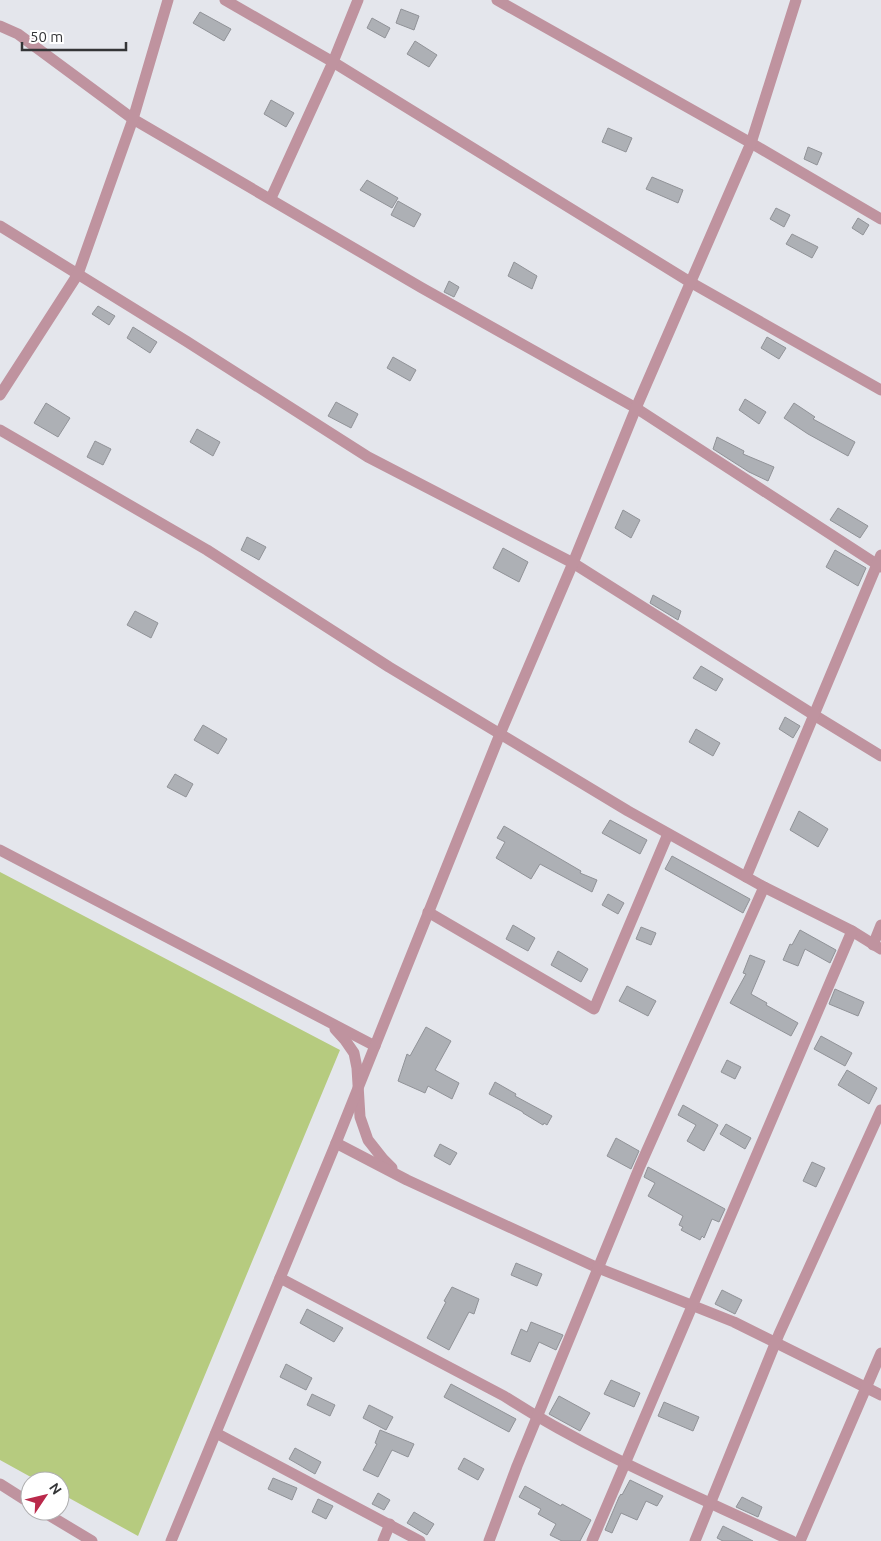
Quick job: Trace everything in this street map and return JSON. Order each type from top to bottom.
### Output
[{"type":"street","points":[[0,395],[78,274],[133,119],[168,0]]},
{"type":"street","points":[[225,0],[333,62],[690,282],[881,390]]},
{"type":"street","points":[[270,198],[333,62],[358,0]]},
{"type":"street","points":[[497,0],[752,143],[881,219]]},
{"type":"street","points":[[171,1541],[359,1087],[500,734],[573,563],[636,408],[752,143],[796,0]]},
{"type":"street","points":[[0,26],[18,34],[133,119],[422,288],[636,408],[880,562],[746,877]]},
{"type":"street","points":[[0,226],[368,457],[573,563],[814,716],[881,756]]},
{"type":"street","points":[[0,430],[207,550],[389,668],[668,834],[877,947],[881,925]]},
{"type":"street","points":[[428,912],[594,1009],[668,834]]},
{"type":"street","points":[[0,850],[375,1046]]},
{"type":"street","points":[[489,1541],[537,1417],[640,1166],[764,887]]},
{"type":"street","points":[[592,1541],[852,932]]},
{"type":"street","points":[[326,1021],[345,1040],[354,1053],[359,1087],[360,1116],[368,1140],[383,1159],[407,1180]]},
{"type":"street","points":[[695,1541],[775,1342],[881,1110]]},
{"type":"street","points":[[336,1143],[407,1180],[598,1268],[734,1322],[881,1395]]},
{"type":"street","points":[[280,1278],[504,1396],[537,1417],[625,1462],[792,1541]]},
{"type":"street","points":[[800,1541],[881,1353]]},
{"type":"street","points":[[216,1434],[420,1541]]},
{"type":"street","points":[[0,1484],[20,1497]]},
{"type":"street","points":[[55,1521],[78,1538],[92,1541]]},
{"type":"street","points":[[383,1541],[390,1524]]},
{"type":"green space","points":[[0,872],[340,1050],[138,1536],[70,1499],[70,1471],[20,1471],[0,1460]]},
{"type":"building","points":[[401,9],[419,16],[414,30],[396,23]]},
{"type":"building","points":[[200,12],[231,29],[224,41],[193,23]]},
{"type":"building","points":[[372,18],[390,28],[385,38],[367,28]]},
{"type":"building","points":[[415,41],[437,55],[429,67],[407,54]]},
{"type":"building","points":[[271,100],[294,113],[286,127],[264,114]]},
{"type":"building","points":[[608,128],[632,138],[626,152],[602,142]]},
{"type":"building","points":[[808,147],[822,153],[817,165],[804,159]]},
{"type":"building","points":[[652,177],[683,190],[678,203],[646,189]]},
{"type":"building","points":[[367,180],[398,198],[392,208],[360,190]]},
{"type":"building","points":[[398,201],[421,214],[414,227],[391,215]]},
{"type":"building","points":[[776,208],[790,215],[784,227],[770,219]]},
{"type":"building","points":[[858,218],[869,225],[863,235],[852,228]]},
{"type":"building","points":[[792,234],[818,247],[812,258],[786,244]]},
{"type":"building","points":[[514,262],[537,276],[532,289],[508,276]]},
{"type":"building","points":[[449,281],[459,287],[454,297],[444,292]]},
{"type":"building","points":[[98,306],[115,316],[109,325],[92,314]]},
{"type":"building","points":[[133,327],[157,342],[150,353],[127,338]]},
{"type":"building","points":[[767,337],[786,348],[779,359],[761,348]]},
{"type":"building","points":[[393,357],[416,370],[410,381],[387,368]]},
{"type":"building","points":[[745,399],[766,412],[759,424],[739,410]]},
{"type":"building","points":[[336,402],[358,414],[351,428],[328,416]]},
{"type":"building","points":[[46,403],[70,418],[58,437],[34,423]]},
{"type":"building","points":[[794,403],[815,417],[813,419],[855,442],[848,456],[808,434],[784,418]]},
{"type":"building","points":[[197,429],[220,442],[213,456],[190,442]]},
{"type":"building","points":[[717,437],[744,451],[743,454],[774,467],[768,481],[749,472],[713,449]]},
{"type":"building","points":[[95,441],[111,449],[103,465],[87,457]]},
{"type":"building","points":[[838,508],[868,526],[860,538],[830,520]]},
{"type":"building","points":[[623,510],[640,520],[631,538],[615,528]]},
{"type":"building","points":[[247,537],[266,547],[259,560],[241,550]]},
{"type":"building","points":[[503,548],[528,562],[519,582],[493,568]]},
{"type":"building","points":[[835,550],[866,568],[858,586],[826,567]]},
{"type":"building","points":[[653,595],[681,611],[678,620],[650,603]]},
{"type":"building","points":[[135,611],[158,623],[151,638],[127,625]]},
{"type":"building","points":[[701,666],[723,679],[716,691],[693,678]]},
{"type":"building","points":[[785,717],[800,726],[793,738],[779,729]]},
{"type":"building","points":[[203,725],[227,739],[218,754],[194,740]]},
{"type":"building","points":[[696,729],[720,743],[713,756],[689,742]]},
{"type":"building","points":[[175,774],[193,784],[186,797],[167,787]]},
{"type":"building","points":[[799,811],[828,829],[818,847],[790,830]]},
{"type":"building","points":[[610,820],[647,840],[640,854],[602,833]]},
{"type":"building","points":[[504,826],[581,871],[580,873],[597,880],[592,892],[540,864],[531,879],[496,858],[505,842],[497,838]]},
{"type":"building","points":[[672,856],[750,899],[743,913],[665,869]]},
{"type":"building","points":[[608,894],[624,903],[618,914],[602,905]]},
{"type":"building","points":[[513,925],[535,938],[528,951],[506,939]]},
{"type":"building","points":[[641,927],[656,933],[651,945],[636,939]]},
{"type":"building","points":[[800,930],[836,950],[830,963],[805,949],[798,966],[783,960],[790,944],[792,945]]},
{"type":"building","points":[[558,951],[588,969],[581,982],[551,965]]},
{"type":"building","points":[[750,955],[765,961],[751,994],[798,1023],[791,1036],[730,1003],[746,974],[743,973]]},
{"type":"building","points":[[627,986],[656,1001],[648,1016],[619,1001]]},
{"type":"building","points":[[835,989],[864,1002],[858,1016],[829,1004]]},
{"type":"building","points":[[426,1027],[451,1041],[435,1070],[459,1083],[452,1099],[428,1086],[425,1093],[398,1081],[407,1054],[410,1056]]},
{"type":"building","points":[[821,1036],[852,1053],[845,1066],[814,1049]]},
{"type":"building","points":[[727,1060],[741,1067],[735,1079],[721,1072]]},
{"type":"building","points":[[847,1070],[877,1088],[869,1104],[838,1085]]},
{"type":"building","points":[[495,1082],[516,1094],[515,1096],[552,1116],[547,1125],[544,1123],[543,1125],[489,1094]]},
{"type":"building","points":[[683,1105],[718,1125],[704,1151],[687,1141],[696,1125],[678,1115]]},
{"type":"building","points":[[726,1124],[751,1138],[745,1149],[720,1134]]},
{"type":"building","points":[[616,1138],[639,1151],[631,1169],[607,1156]]},
{"type":"building","points":[[440,1144],[457,1153],[450,1165],[434,1156]]},
{"type":"building","points":[[812,1162],[825,1168],[816,1187],[803,1181]]},
{"type":"building","points":[[648,1167],[725,1209],[719,1222],[712,1219],[704,1238],[702,1236],[700,1240],[681,1230],[683,1227],[679,1225],[683,1216],[648,1196],[655,1183],[644,1177]]},
{"type":"building","points":[[516,1263],[542,1274],[537,1286],[511,1275]]},
{"type":"building","points":[[452,1287],[479,1299],[474,1314],[469,1312],[449,1350],[427,1338]]},
{"type":"building","points":[[722,1290],[742,1300],[735,1314],[715,1304]]},
{"type":"building","points":[[307,1309],[343,1328],[334,1342],[300,1323]]},
{"type":"building","points":[[531,1322],[563,1335],[556,1350],[539,1342],[530,1362],[511,1354],[521,1329],[527,1332]]},
{"type":"building","points":[[286,1364],[312,1378],[306,1390],[280,1377]]},
{"type":"building","points":[[611,1380],[640,1393],[634,1407],[604,1394]]},
{"type":"building","points":[[451,1384],[516,1419],[509,1432],[444,1397]]},
{"type":"building","points":[[312,1394],[335,1405],[330,1416],[307,1405]]},
{"type":"building","points":[[559,1396],[590,1413],[580,1431],[549,1414]]},
{"type":"building","points":[[664,1402],[699,1417],[693,1431],[658,1416]]},
{"type":"building","points":[[369,1405],[393,1417],[386,1430],[363,1418]]},
{"type":"building","points":[[380,1430],[414,1444],[408,1457],[392,1450],[378,1477],[363,1470],[377,1444],[375,1443]]},
{"type":"building","points":[[295,1448],[321,1462],[315,1474],[289,1459]]},
{"type":"building","points":[[464,1458],[484,1469],[478,1480],[458,1469]]},
{"type":"building","points":[[273,1478],[297,1488],[292,1500],[268,1489]]},
{"type":"building","points":[[630,1480],[663,1496],[657,1506],[646,1501],[637,1520],[621,1513],[612,1533],[605,1530],[619,1497]]},
{"type":"building","points":[[525,1486],[591,1520],[580,1541],[562,1541],[550,1535],[556,1524],[538,1514],[541,1509],[519,1497]]},
{"type":"building","points":[[378,1493],[390,1500],[384,1510],[372,1504]]},
{"type":"building","points":[[742,1497],[762,1507],[758,1517],[736,1507]]},
{"type":"building","points":[[318,1499],[333,1506],[326,1519],[312,1512]]},
{"type":"building","points":[[414,1512],[434,1524],[427,1535],[407,1523]]},
{"type":"building","points":[[723,1526],[753,1541],[723,1541],[717,1538]]}]
